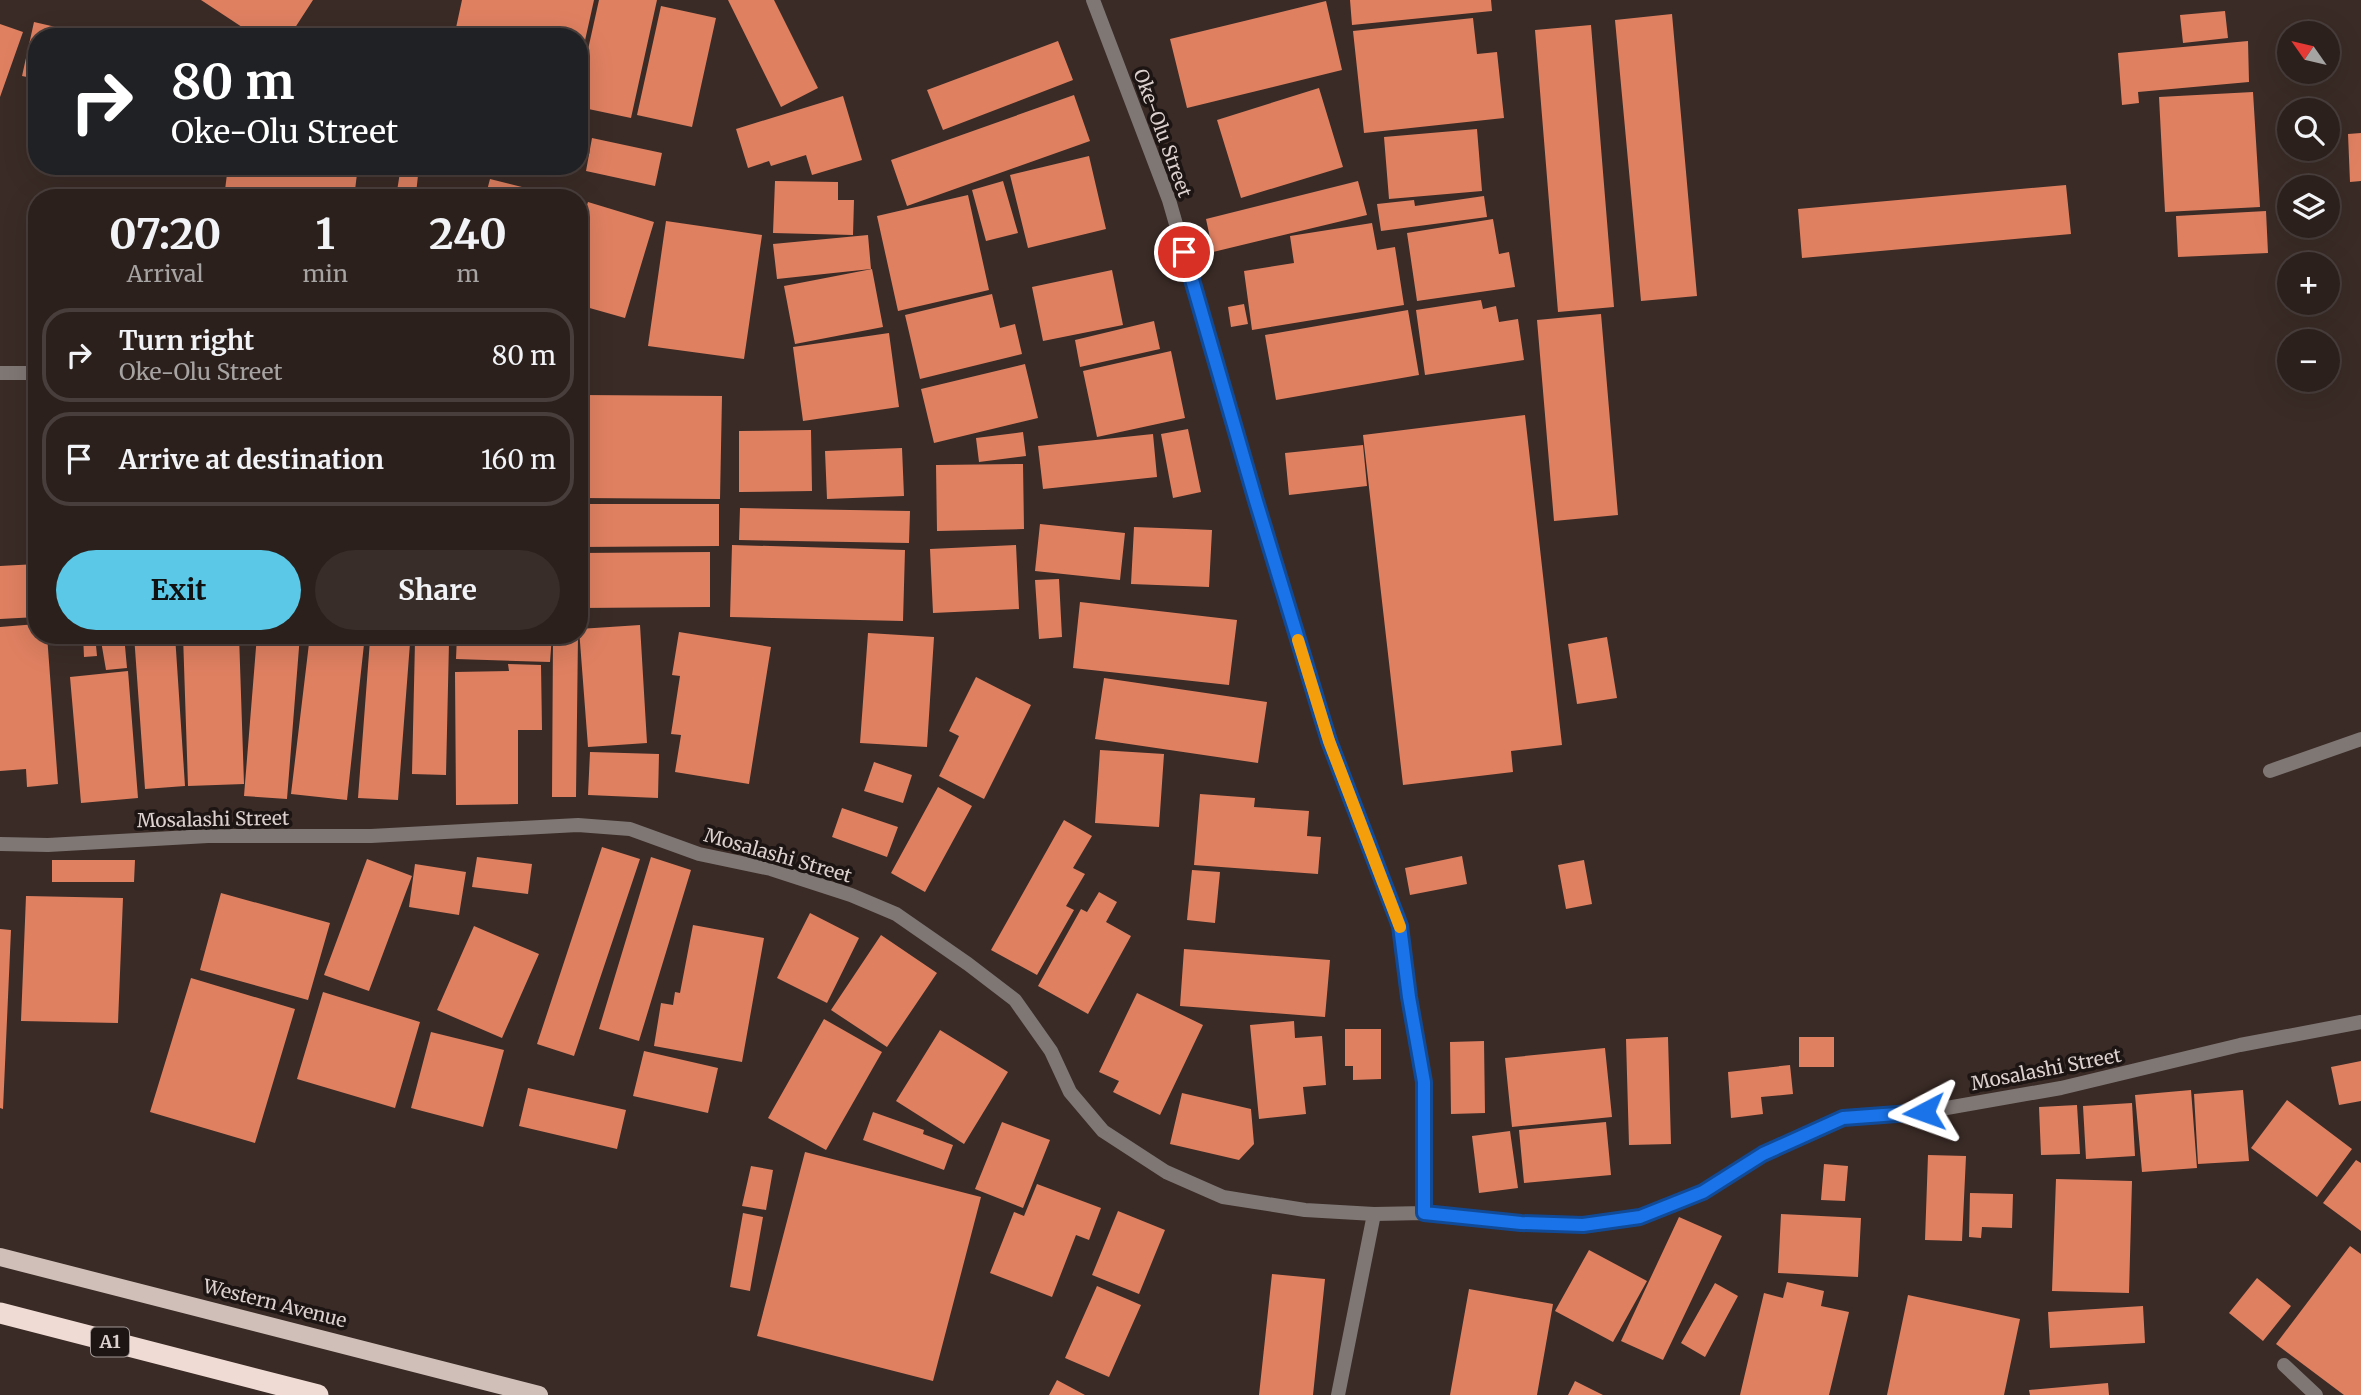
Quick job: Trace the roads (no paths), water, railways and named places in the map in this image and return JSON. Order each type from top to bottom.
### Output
[{"type":"highway","name":"A1","points":[[0,1313],[317,1395]]},
{"type":"main road","name":"Western Avenue","points":[[0,1257],[539,1395]]},
{"type":"street","name":"Oke-Olu Street","points":[[1093,0],[1169,200],[1329,741],[1400,926],[1424,1082],[1424,1213]]},
{"type":"street","points":[[0,373],[28,373]]},
{"type":"street","points":[[2270,771],[2361,739]]},
{"type":"street","name":"Mosalashi Street","points":[[0,844],[48,845],[208,836],[371,836],[578,825],[630,829],[699,854],[771,869],[852,895],[895,914],[1015,1000],[1051,1051],[1070,1092],[1103,1131],[1166,1172],[1223,1197],[1305,1210],[1374,1214],[1424,1213],[1521,1223],[1583,1225],[1640,1217],[1703,1192],[1763,1154],[1843,1118],[1924,1112],[2061,1088],[2240,1045],[2361,1022]]},
{"type":"street","points":[[1338,1395],[1374,1214]]},
{"type":"street","points":[[2284,1365],[2316,1395]]}]
